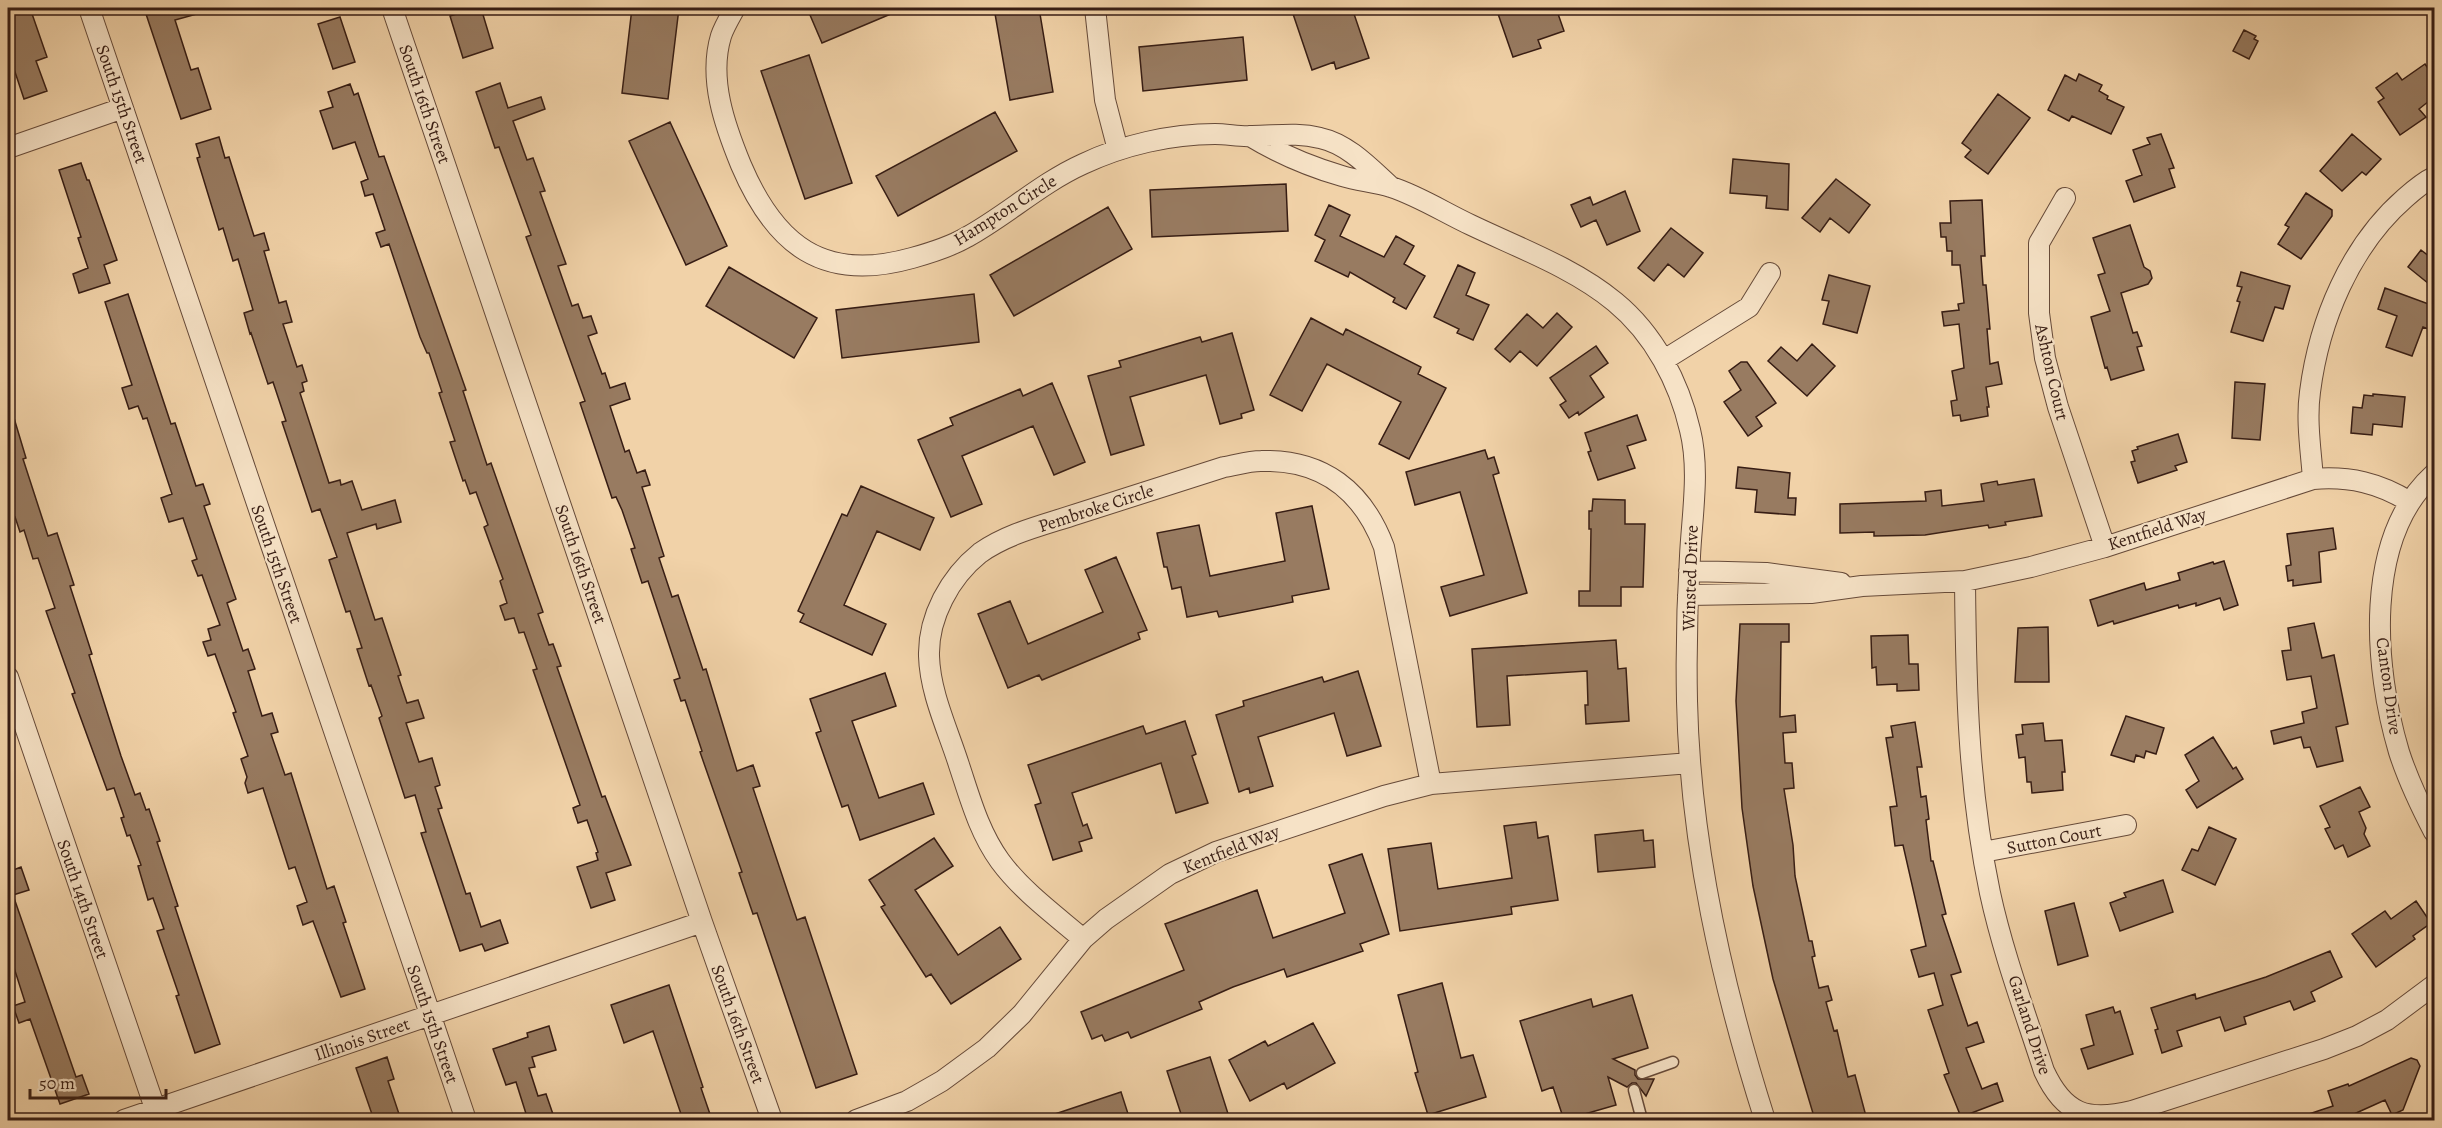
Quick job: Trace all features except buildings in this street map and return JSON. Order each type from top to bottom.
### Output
[{"type":"street","name":"South 15th Street","points":[[89,8],[466,1120]]},
{"type":"street","name":"South 16th Street","points":[[392,8],[702,922],[772,1120]]},
{"type":"street","name":"Hampton Circle","points":[[735,8],[721,37],[717,62],[718,86],[728,133],[755,197],[778,230],[795,244],[820,258],[856,267],[890,264],[928,253],[965,239],[1054,180],[1082,164],[1118,150]]},
{"type":"street","points":[[1095,8],[1105,100],[1118,150]]},
{"type":"street","points":[[8,148],[123,108]]},
{"type":"street","name":"Winsted Drive","points":[[1118,150],[1166,138],[1215,134],[1250,136],[1293,134],[1321,138],[1345,148],[1391,187]]},
{"type":"street","name":"Winsted Drive","points":[[1250,136],[1264,145],[1341,176],[1391,187],[1582,279],[1616,303],[1644,331],[1664,360],[1682,401],[1691,433],[1694,464],[1688,595],[1687,700],[1690,763],[1701,860],[1740,1043],[1765,1120]]},
{"type":"street","points":[[2313,479],[2309,420],[2310,393],[2322,334],[2333,303],[2364,244],[2391,210],[2434,177]]},
{"type":"street","name":"Ashton Court","points":[[2065,198],[2039,243],[2039,314],[2045,358],[2058,408],[2105,547]]},
{"type":"street","points":[[1664,360],[1749,307],[1770,273]]},
{"type":"street","name":"Pembroke Circle","points":[[1083,939],[1026,890],[1001,862],[989,844],[979,823],[934,691],[929,655],[933,625],[941,603],[953,581],[966,566],[1000,541],[1043,525],[1236,465],[1259,460],[1290,462],[1313,469],[1334,480],[1351,492],[1365,507],[1384,547],[1431,784]]},
{"type":"street","points":[[2410,502],[2434,474]]},
{"type":"street","name":"Kentfield Way","points":[[1688,595],[1810,593],[1862,586],[1965,581],[2031,567],[2105,547],[2313,479],[2333,477],[2355,479],[2392,491],[2410,502]]},
{"type":"street","name":"Canton Drive","points":[[2410,502],[2387,560],[2380,640],[2390,713],[2400,753],[2434,832]]},
{"type":"street","name":"Kentfield Way","points":[[1689,571],[1766,573],[1862,586]]},
{"type":"street","name":"Garland Drive","points":[[1965,581],[1969,752],[1983,852],[1999,929],[2044,1071],[2052,1087],[2063,1101],[2075,1111],[2087,1116],[2110,1116],[2132,1111],[2324,1049],[2357,1036],[2387,1020],[2434,985]]},
{"type":"street","name":"South 14th Street","points":[[8,677],[157,1115]]},
{"type":"street","name":"Kentfield Way","points":[[856,1120],[907,1101],[942,1081],[987,1048],[1022,1014],[1083,939],[1130,901],[1170,874],[1216,852],[1384,796],[1431,784],[1690,763]]},
{"type":"street","name":"Sutton Court","points":[[1983,852],[2126,825]]},
{"type":"street","name":"Illinois Street","points":[[124,1120],[157,1115],[430,1015],[702,922]]},
{"type":"lane","points":[[1642,1073],[1673,1062]]},
{"type":"lane","points":[[1634,1090],[1642,1120]]}]
